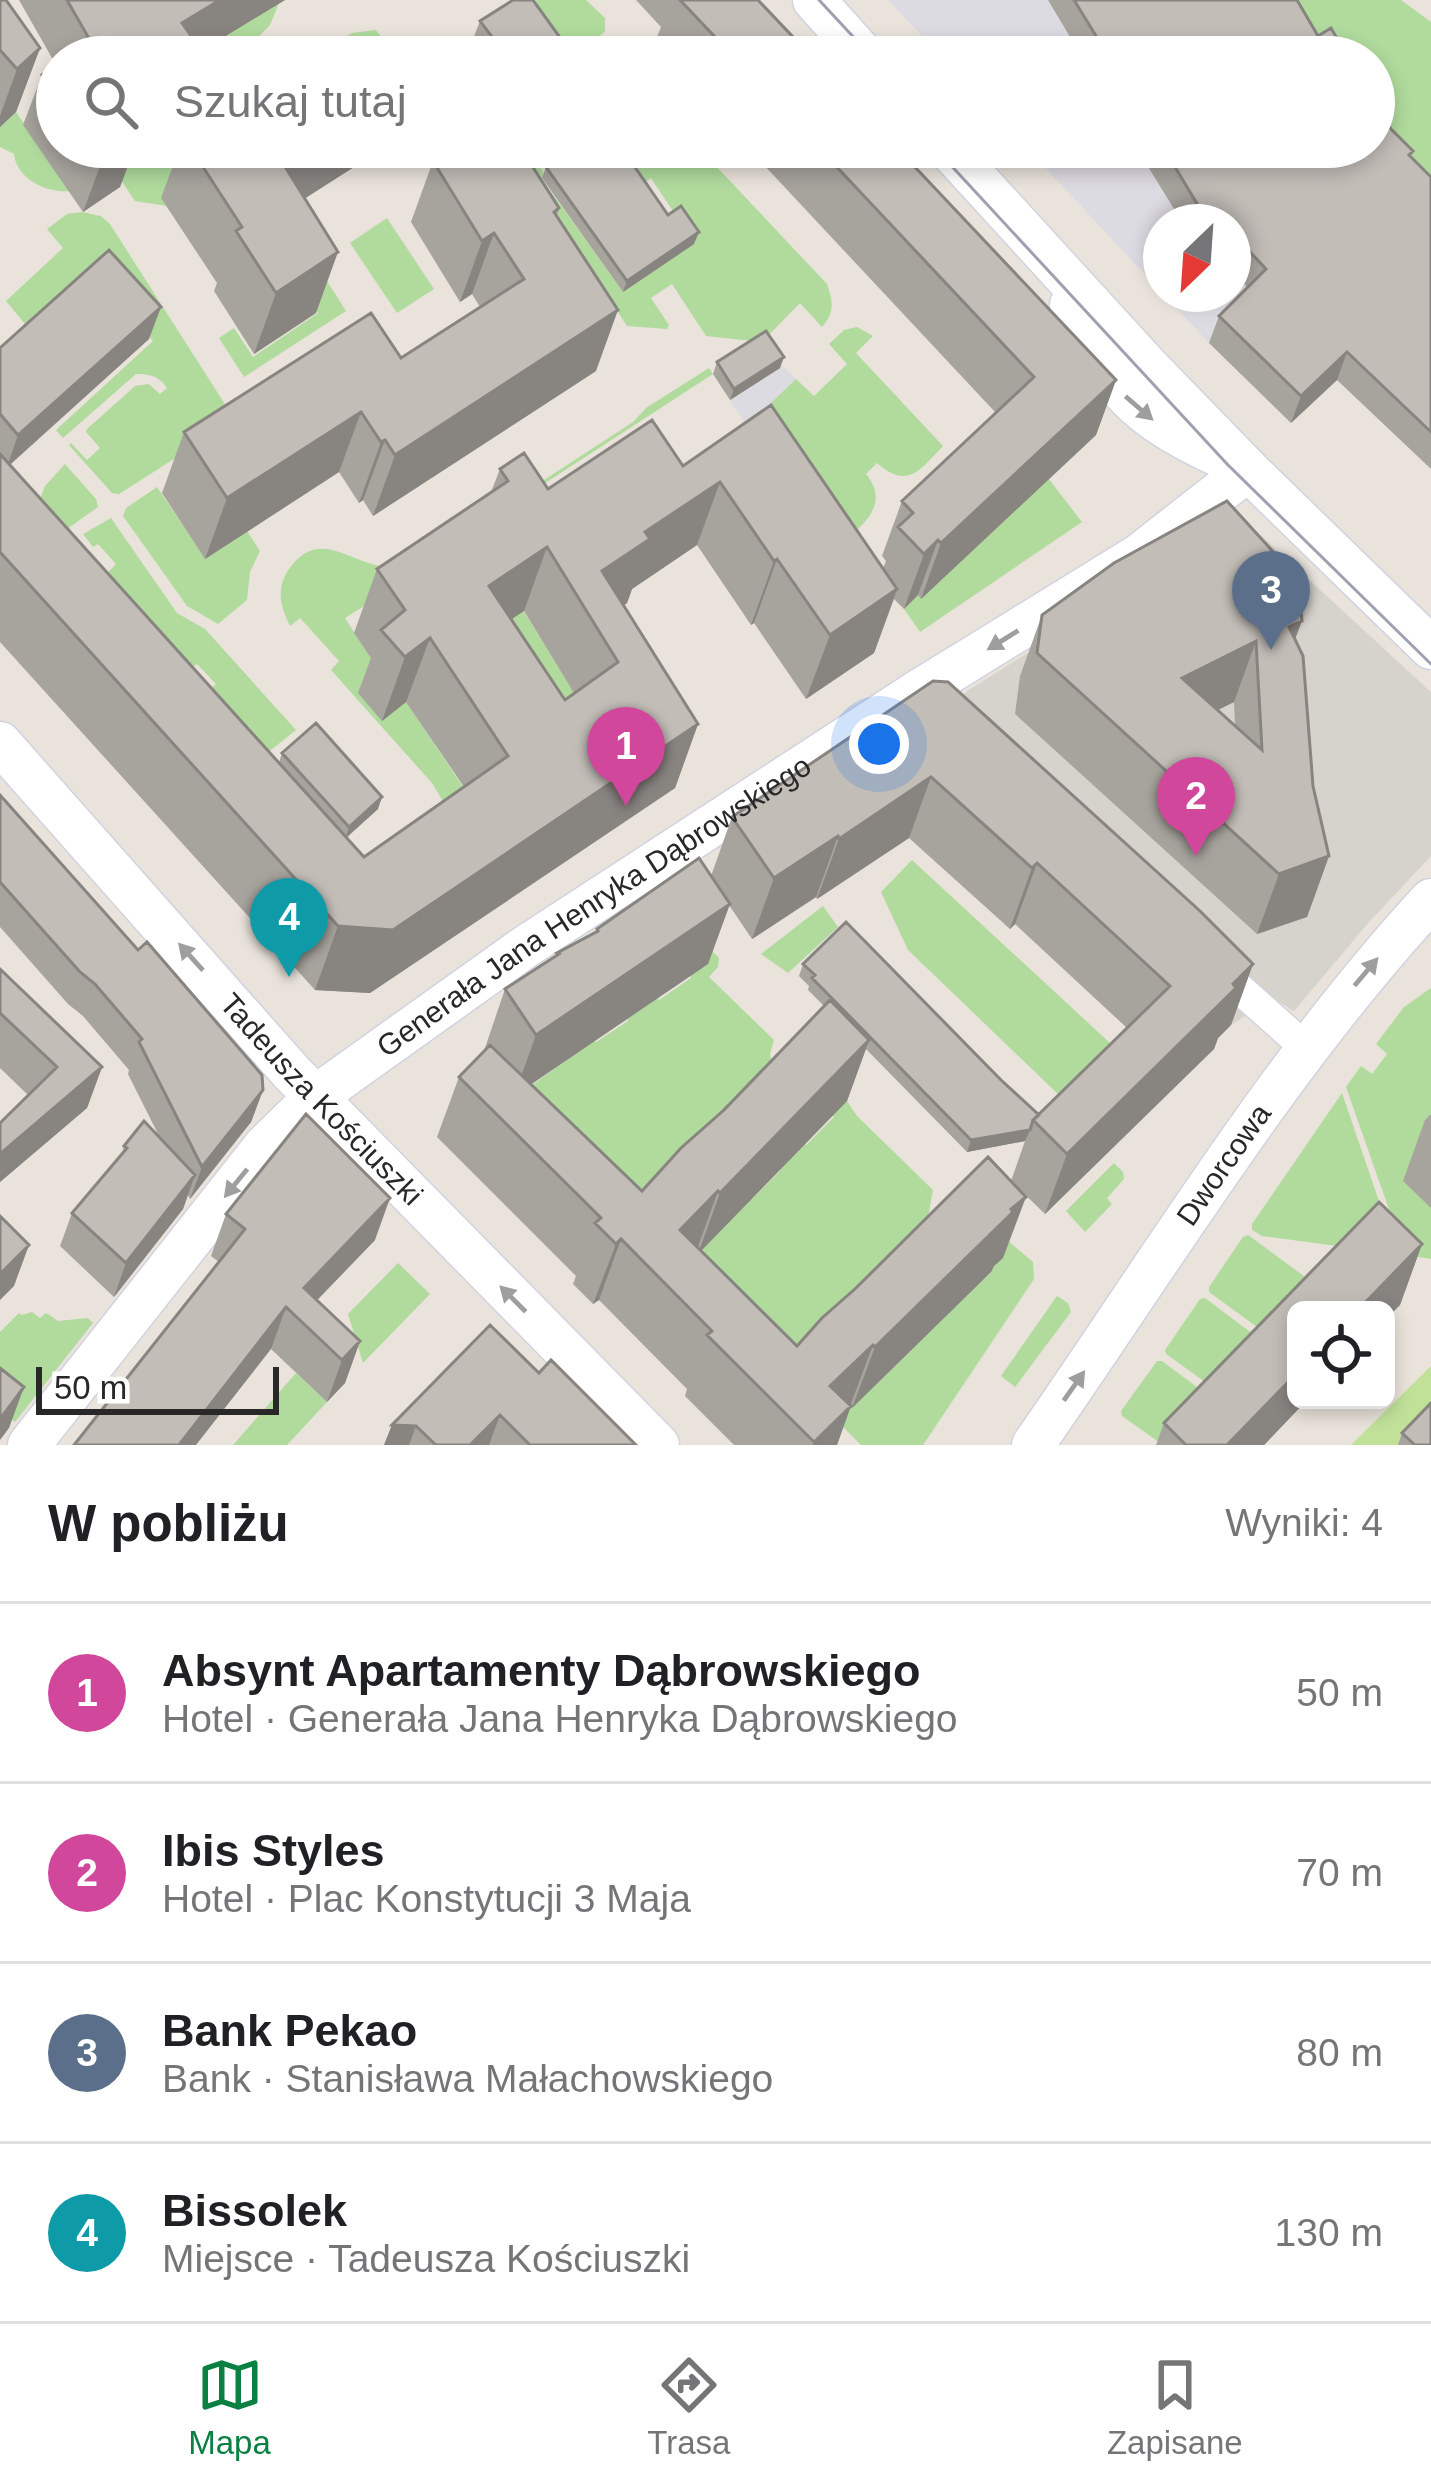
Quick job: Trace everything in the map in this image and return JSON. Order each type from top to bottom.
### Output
[{"type":"street","points":[[814,0],[847,36]]},
{"type":"street","points":[[966,168],[1248,470],[1431,648]]},
{"type":"street","name":"Generała Jana Henryka Dąbrowskiego","points":[[29,1445],[265,1146],[315,1097],[525,947],[933,700],[1138,556],[1248,470]]},
{"type":"street","name":"Tadeusza Kościuszki","points":[[0,743],[315,1097],[658,1445]]},
{"type":"street","name":"Dworcowa","points":[[1033,1445],[1306,1048],[1431,900]]},
{"type":"street","points":[[1196,950],[1306,1048]]},
{"type":"shaded area","points":[[888,0],[1160,0],[1181,36],[922,36]]},
{"type":"shaded area","points":[[1046,168],[1247,168],[1244,204],[1143,204],[1143,273]]},
{"type":"shaded area","points":[[1180,312],[1240,312],[1209,343]]},
{"type":"shaded area","points":[[762,342],[780,367],[796,379],[747,426],[713,374]]},
{"type":"shaded area","points":[[1242,518],[1431,692],[1431,856],[1294,1011],[1273,998],[1231,1025],[1178,972],[911,742],[967,691]]},
{"type":"green space","points":[[536,0],[586,0],[605,18],[605,31],[599,36],[558,36]]},
{"type":"green space","points":[[1274,0],[1401,0],[1431,22],[1431,208],[1395,161],[1395,36],[1304,36]]},
{"type":"green space","points":[[279,3],[259,36],[223,36]]},
{"type":"green space","points":[[376,30],[381,36],[347,36]]},
{"type":"green space","points":[[16,112],[36,142],[36,168],[54,168],[58,174],[67,168],[113,168],[82,188],[68,191],[37,184],[21,172],[14,154],[0,147],[0,127]]},
{"type":"green space","points":[[113,168],[214,168],[167,206],[135,201]]},
{"type":"green space","points":[[523,168],[541,168],[542,179],[623,292],[694,243],[651,178],[637,188],[623,168],[718,168],[827,284],[831,302],[822,327],[800,303],[762,342],[706,336],[672,284],[651,298],[669,325],[667,329],[627,326]]},
{"type":"green space","points":[[67,214],[101,216],[110,224],[235,420],[119,494],[112,493],[69,445],[87,460],[100,448],[87,429],[135,386],[149,384],[160,394],[167,388],[164,384],[154,376],[136,374],[63,438],[56,430],[153,341],[129,312],[30,330],[6,301],[63,248],[47,229]]},
{"type":"green space","points":[[387,218],[434,289],[397,313],[350,243]]},
{"type":"green space","points":[[311,256],[346,311],[244,377],[219,338],[234,328],[253,357],[318,313],[307,293]]},
{"type":"green space","points":[[857,327],[873,336],[856,353],[943,446],[913,474],[897,475],[877,463],[866,474],[874,486],[874,508],[832,553],[747,426],[796,379],[814,396],[847,364],[829,344],[844,330]]},
{"type":"green space","points":[[709,368],[713,374],[473,530],[595,726],[374,619],[364,606],[345,618],[365,649],[369,646],[485,820],[464,836],[432,783],[331,670],[339,661],[300,618],[290,626],[281,599],[287,572],[309,551],[320,549],[385,567],[418,562]]},
{"type":"green space","points":[[65,464],[98,507],[60,534],[40,499]]},
{"type":"green space","points":[[1048,478],[1082,522],[920,632],[904,609]]},
{"type":"green space","points":[[157,487],[205,558],[247,531],[260,551],[250,572],[247,600],[218,624],[187,606],[123,516],[126,508]]},
{"type":"green space","points":[[111,518],[177,613],[205,629],[296,730],[261,758],[205,696],[216,684],[197,664],[185,673],[101,579],[116,564],[83,534]]},
{"type":"green space","points":[[912,860],[1110,1043],[1059,1095],[908,950],[881,892]]},
{"type":"green space","points":[[823,906],[838,927],[788,973],[761,954]]},
{"type":"green space","points":[[696,934],[719,958],[709,977],[774,1040],[773,1070],[637,1223],[532,1085],[707,965]]},
{"type":"green space","points":[[1431,988],[1431,1259],[1405,1255],[1346,1087],[1361,1066],[1372,1074],[1387,1054],[1376,1044],[1404,1007]]},
{"type":"green space","points":[[1342,1093],[1397,1254],[1262,1236],[1252,1230]]},
{"type":"green space","points":[[847,1101],[933,1190],[923,1244],[790,1375],[699,1253]]},
{"type":"green space","points":[[1114,1163],[1124,1179],[1107,1198],[1112,1204],[1085,1232],[1066,1211]]},
{"type":"green space","points":[[995,1230],[1033,1262],[1034,1279],[923,1445],[861,1445],[836,1420],[991,1273]]},
{"type":"green space","points":[[1248,1235],[1327,1293],[1312,1301],[1287,1301],[1287,1327],[1279,1343],[1209,1292]]},
{"type":"green space","points":[[398,1263],[430,1294],[363,1363],[348,1314]]},
{"type":"green space","points":[[1057,1296],[1068,1303],[1071,1312],[1015,1387],[1001,1376]]},
{"type":"green space","points":[[1205,1298],[1273,1349],[1226,1397],[1165,1350]]},
{"type":"green space","points":[[32,1312],[40,1318],[46,1313],[58,1321],[88,1318],[93,1323],[15,1422],[0,1410],[0,1332],[19,1313]]},
{"type":"green space","points":[[1157,1361],[1220,1404],[1163,1445],[1121,1411]]},
{"type":"green space","points":[[1431,1366],[1431,1445],[1351,1445],[1387,1409],[1395,1409],[1395,1402]]},
{"type":"green space","points":[[296,1373],[327,1402],[287,1445],[233,1445]]},
{"type":"building","points":[[0,0],[6,0],[36,42],[36,52],[17,69],[0,50]]},
{"type":"building","points":[[67,0],[220,0],[182,23],[191,36],[88,36]]},
{"type":"building","points":[[513,0],[533,0],[559,36],[491,36],[480,21]]},
{"type":"building","points":[[680,0],[758,0],[792,36],[714,36]]},
{"type":"building","points":[[1074,0],[1297,0],[1318,36],[1096,36]]},
{"type":"building","points":[[1395,133],[1431,177],[1431,432],[1347,352],[1301,396],[1219,316],[1251,312],[1251,284],[1266,269],[1251,253],[1251,204],[1197,204],[1176,168],[1395,168]]},
{"type":"building","points":[[204,168],[286,168],[338,252],[276,293],[236,231],[242,227]]},
{"type":"building","points":[[437,168],[533,168],[559,208],[554,212],[618,310],[395,455],[361,412],[227,498],[184,432],[371,313],[401,358],[524,279],[494,233],[482,241]]},
{"type":"building","points":[[547,168],[636,168],[668,215],[681,206],[699,232],[627,281]]},
{"type":"building","points":[[838,168],[916,168],[1116,380],[924,554],[898,527],[913,513],[902,501],[1034,377]]},
{"type":"building","points":[[109,250],[161,307],[18,435],[0,414],[0,348]]},
{"type":"building","points":[[766,331],[784,357],[734,389],[717,362]]},
{"type":"building","points":[[771,405],[897,589],[830,635],[720,482],[645,532],[650,539],[602,571],[698,724],[393,930],[338,926],[0,552],[0,454],[364,857],[508,756],[430,638],[405,657],[381,630],[405,610],[377,569],[508,481],[500,469],[524,453],[548,489],[652,420],[683,466]],"holes":[[[547,547],[618,662],[565,700],[489,586]]]},
{"type":"building","points":[[1227,501],[1298,579],[1302,621],[1289,627],[1303,656],[1313,786],[1329,856],[1279,874],[1037,653],[1042,615],[1114,563]],"holes":[[[1256,641],[1262,750],[1182,678]]]},
{"type":"building","points":[[933,681],[948,682],[1253,964],[1233,984],[1236,988],[1067,1154],[1033,1120],[1170,986],[1037,863],[1032,868],[931,777],[774,878],[732,817]]},
{"type":"building","points":[[316,723],[382,797],[349,827],[282,753]]},
{"type":"building","points":[[0,795],[138,950],[147,942],[262,1075],[263,1090],[202,1167],[139,1042],[142,1039],[0,882]]},
{"type":"building","points":[[699,858],[730,904],[536,1035],[505,989],[598,931]]},
{"type":"building","points":[[846,922],[1039,1115],[1030,1130],[971,1140],[812,978],[815,975],[803,964]]},
{"type":"building","points":[[0,969],[102,1067],[0,1154],[0,1123],[57,1067],[0,1013]]},
{"type":"building","points":[[830,1000],[869,1040],[680,1230],[797,1346],[988,1157],[1026,1197],[830,1386],[851,1406],[814,1442],[707,1335],[712,1331],[621,1239],[616,1244],[595,1223],[601,1218],[459,1077],[490,1045],[642,1191]]},
{"type":"building","points":[[306,1114],[390,1198],[304,1288],[360,1341],[342,1360],[286,1307],[179,1445],[74,1445],[245,1229],[226,1214]]},
{"type":"building","points":[[144,1121],[195,1175],[126,1263],[72,1213]]},
{"type":"building","points":[[1379,1202],[1422,1244],[1367,1301],[1287,1301],[1287,1383],[1227,1445],[1186,1445],[1164,1423]]},
{"type":"building","points":[[0,1216],[29,1245],[0,1274]]},
{"type":"building","points":[[490,1325],[539,1373],[551,1360],[636,1445],[530,1445],[500,1415],[470,1445],[436,1445],[416,1426],[392,1425]]},
{"type":"building","points":[[0,1368],[24,1387],[0,1419]]},
{"type":"building","points":[[1431,1403],[1431,1445],[1415,1445],[1402,1433]]},
{"type":"tram line","points":[[819,0],[852,36]]},
{"type":"tram line","points":[[953,168],[1228,465],[1431,664]]},
{"type":"place","name":"Bank Pekao","points":[[1271,650]]},
{"type":"place","name":"Absynt Apartamenty Dąbrowskiego","points":[[626,806]]},
{"type":"place","name":"Ibis Styles","points":[[1196,856]]},
{"type":"place","name":"Bissolek","points":[[289,977]]}]
